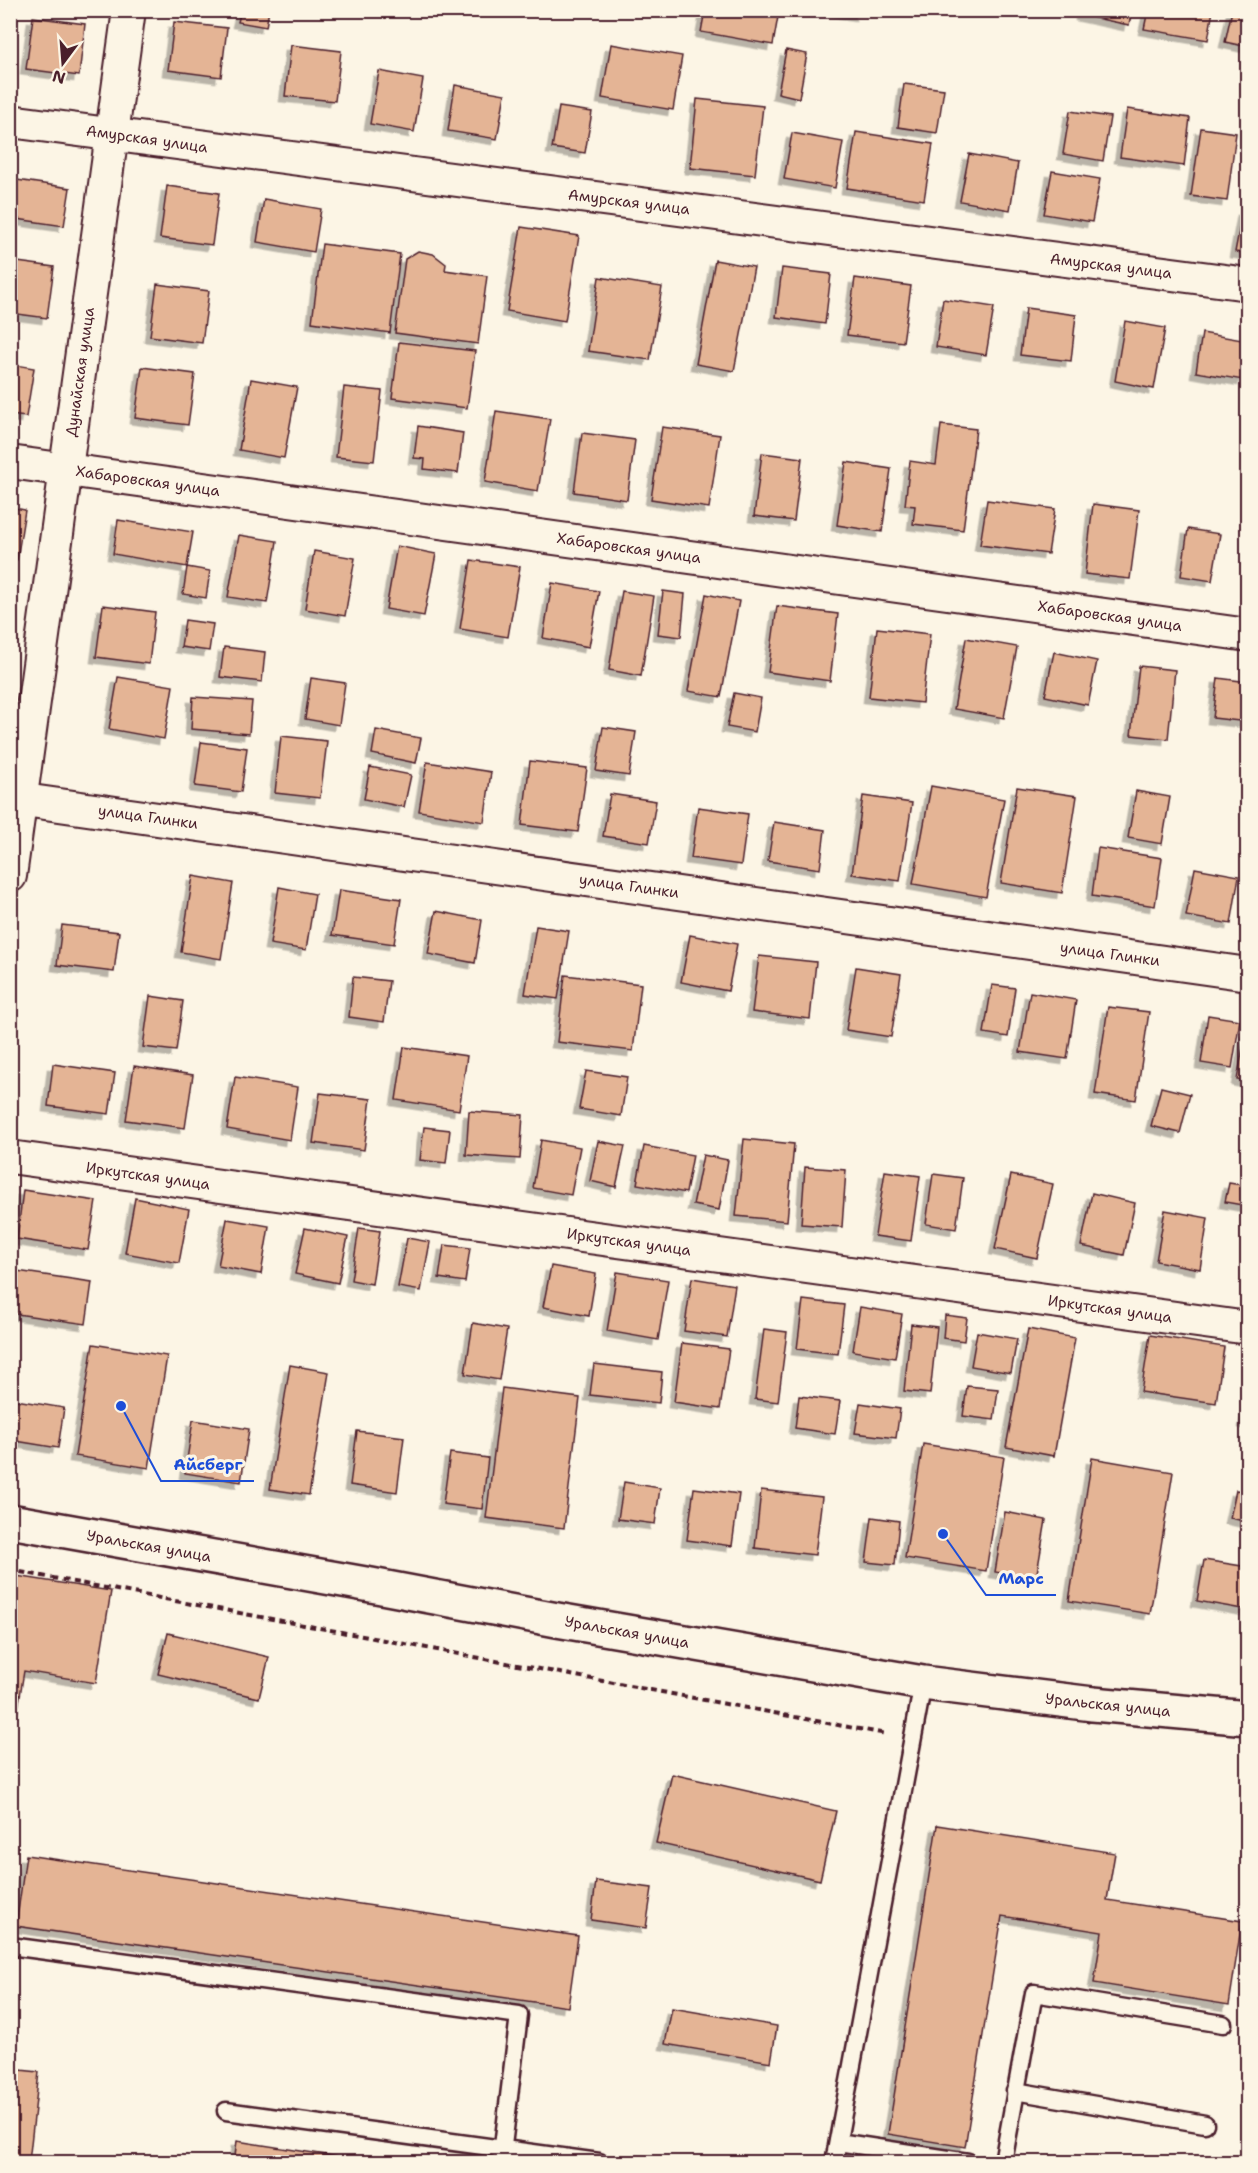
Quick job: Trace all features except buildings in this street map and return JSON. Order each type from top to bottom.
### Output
[{"type":"main road","name":"Уральская улица","points":[[10,1521],[371,1584],[557,1620],[923,1683],[1093,1704],[1248,1718]]},
{"type":"street","name":"Дунайская улица","points":[[10,876],[16,798],[66,470],[129,10]]},
{"type":"street","name":"Амурская улица","points":[[10,121],[1248,284]]},
{"type":"street","name":"Хабаровская улица","points":[[10,462],[1248,635]]},
{"type":"street","name":"улица Глинки","points":[[16,798],[1248,974]]},
{"type":"street","name":"Иркутская улица","points":[[10,1157],[1248,1328]]},
{"type":"lane","points":[[834,2163],[923,1683]]},
{"type":"lane","points":[[10,1946],[519,2015],[502,2156]]},
{"type":"lane","points":[[1003,2163],[1034,1993],[1223,2024]]},
{"type":"lane","points":[[1015,2091],[1205,2124]]},
{"type":"lane","points":[[226,2111],[502,2156],[599,2163]]},
{"type":"lane","points":[[838,2142],[968,2163]]},
{"type":"path","points":[[10,1570],[914,1739]]},
{"type":"place","name":"Айсберг","points":[[121,1406]]},
{"type":"place","name":"Марс","points":[[943,1534]]}]
